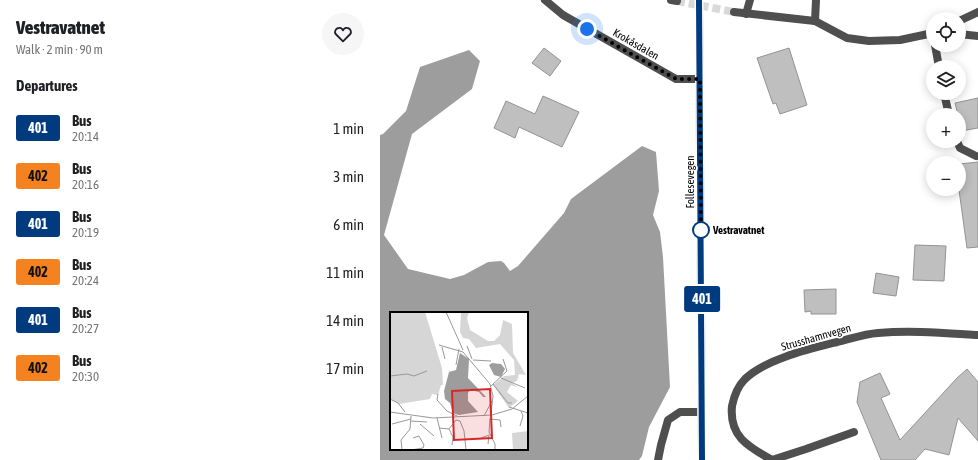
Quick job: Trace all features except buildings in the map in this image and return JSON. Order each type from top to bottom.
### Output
[{"type":"main road","name":"Follesevegen","points":[[699,0],[702,460]]},
{"type":"street","name":"Krokåsdalen","points":[[545,0],[563,15],[676,79],[700,79]]},
{"type":"street","points":[[746,14],[750,0]]},
{"type":"street","points":[[815,21],[816,0]]},
{"type":"street","points":[[734,12],[815,21],[847,38],[870,41],[900,40],[926,34]]},
{"type":"street","points":[[966,18],[978,12]]},
{"type":"street","points":[[966,35],[978,36]]},
{"type":"street","points":[[960,148],[976,156]]},
{"type":"street","name":"Strusshamnvegen","points":[[854,432],[806,450],[772,460],[747,446],[737,434],[734,427],[732,405],[738,388],[744,380],[764,366],[804,350],[876,333],[930,332],[978,335]]},
{"type":"street","points":[[658,460],[668,420],[680,412],[702,412]]},
{"type":"shaded area","points":[[469,50],[480,61],[472,89],[412,134],[384,235],[408,269],[450,279],[464,275],[488,262],[501,261],[510,271],[518,266],[564,213],[571,199],[642,146],[656,152],[659,191],[653,215],[660,232],[663,257],[670,387],[649,427],[642,456],[639,460],[380,460],[380,135],[383,134],[406,111],[420,67]]},
{"type":"tunnel","points":[[677,1],[734,12]]},
{"type":"bus line","name":"401","points":[[699,0],[702,460]]},
{"type":"place","name":"Vestravatnet","points":[[701,230]]},
{"type":"route","points":[[587,29],[676,79],[700,79],[701,238],[701,230]]}]
